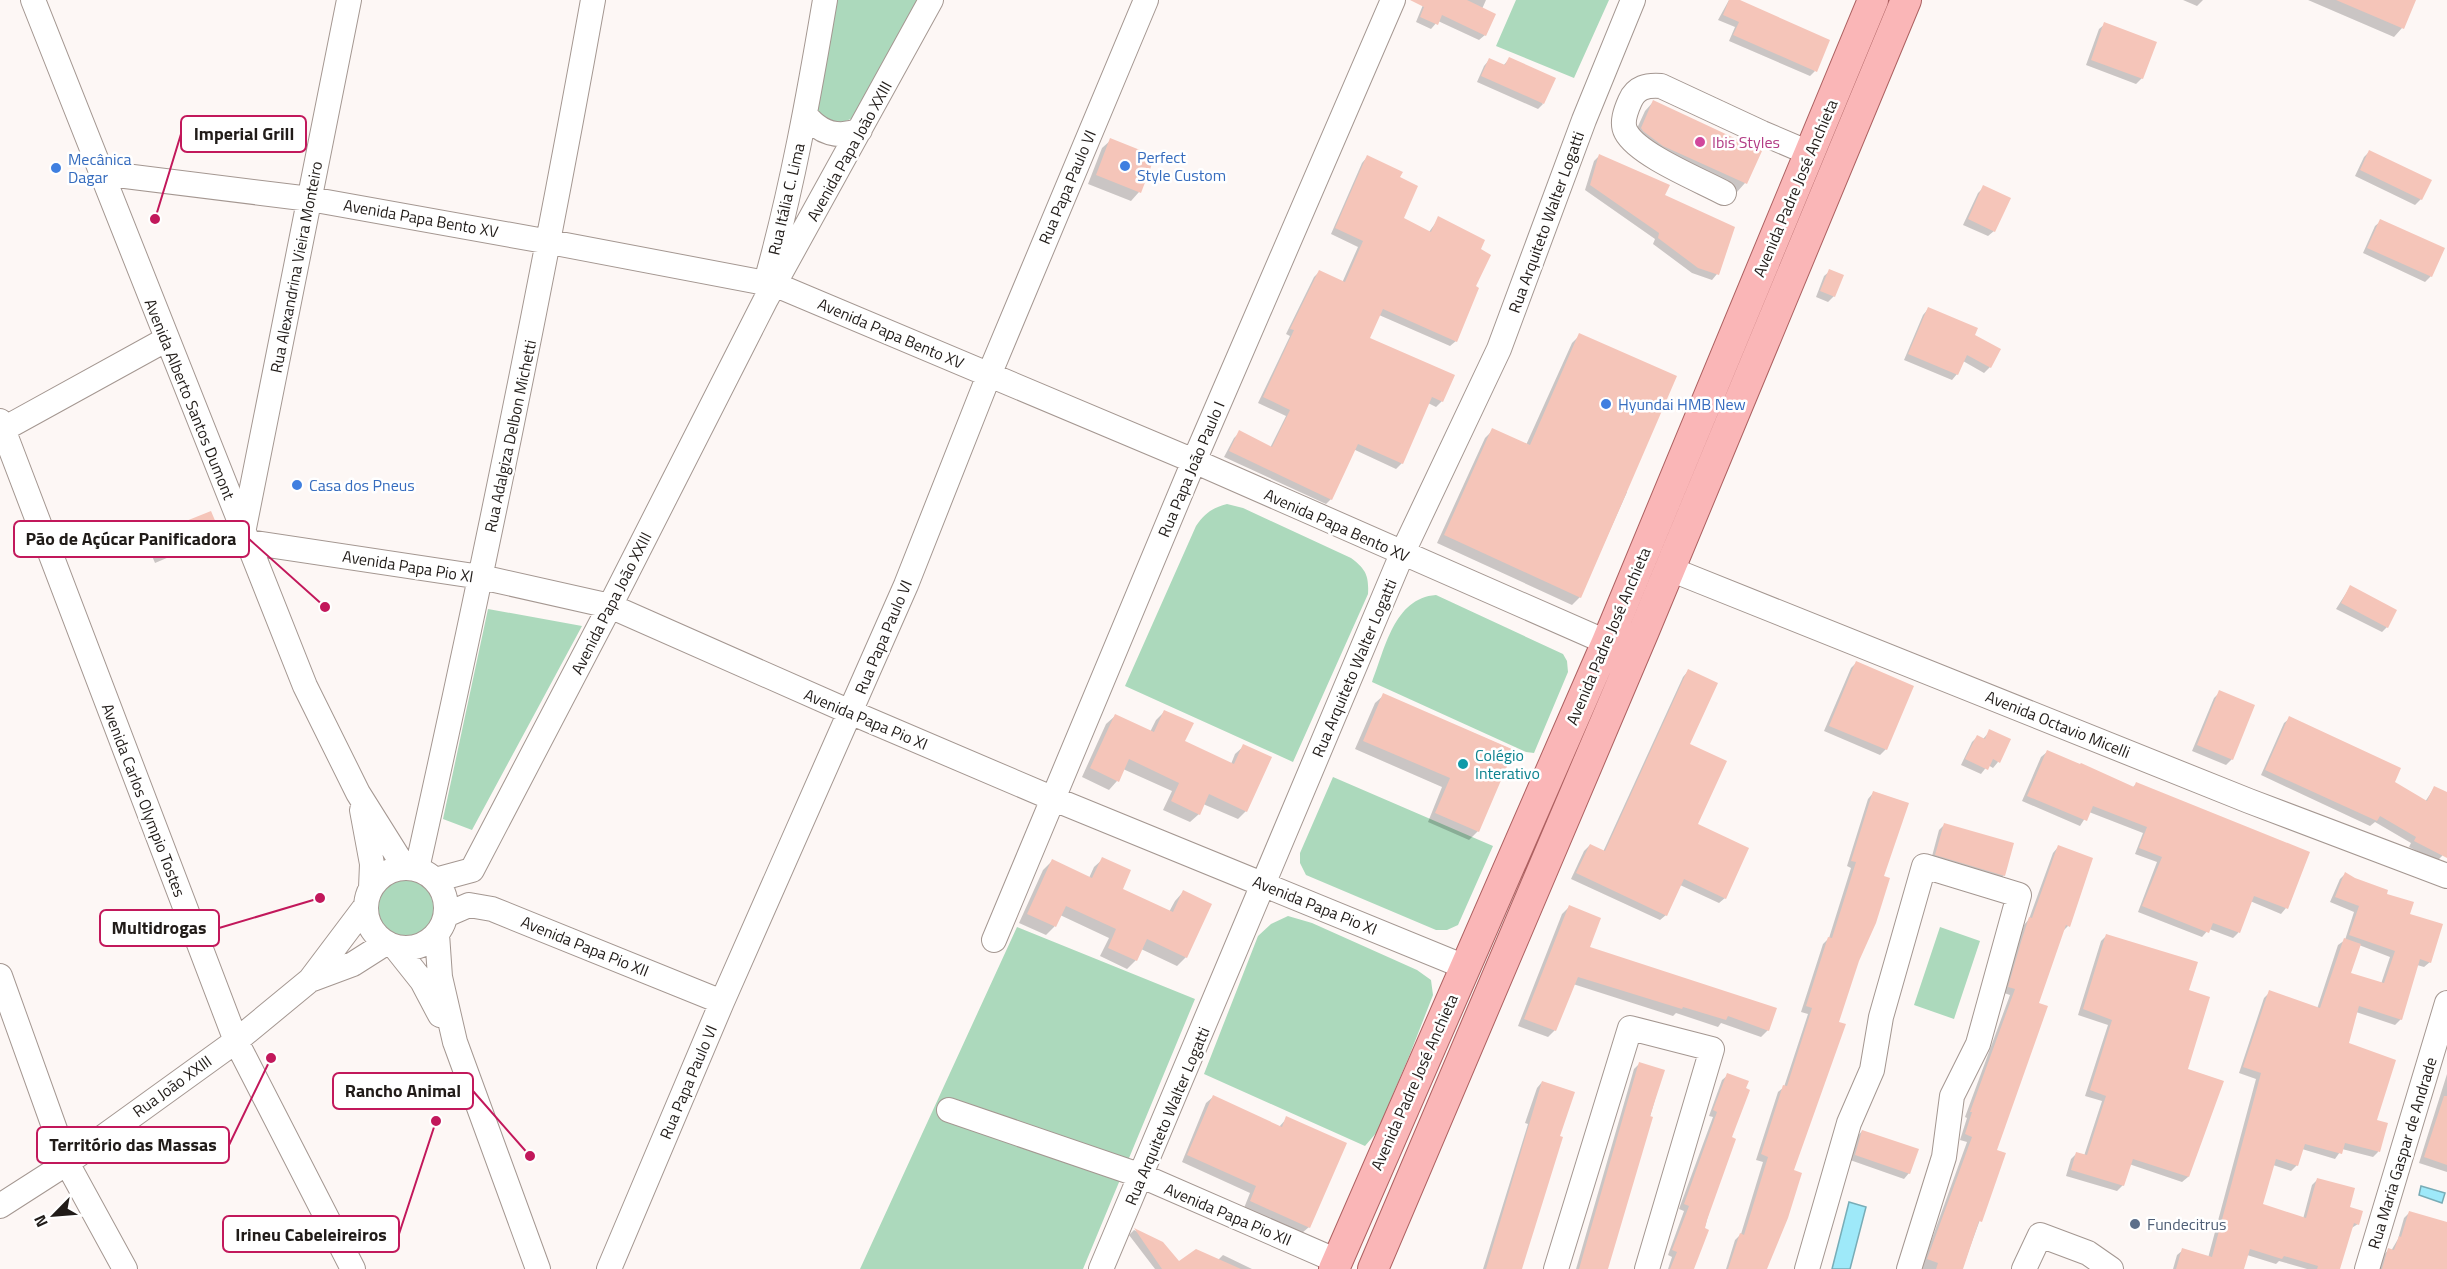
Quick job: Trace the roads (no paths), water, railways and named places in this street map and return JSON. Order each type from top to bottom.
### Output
[{"type":"main road","name":"Avenida Padre José Anchieta","points":[[1335,1265],[1607,642],[1873,0]]},
{"type":"main road","name":"Avenida Padre José Anchieta","points":[[1373,1269],[1634,655],[1906,0]]},
{"type":"street","name":"Avenida Alberto Santos Dumont","points":[[33,0],[305,686],[358,792],[419,872]]},
{"type":"street","name":"Rua Alexandrina Vieira Monteiro","points":[[245,537],[348,0]]},
{"type":"street","name":"Rua Adalgiza Delbon Michetti","points":[[419,872],[550,242],[593,0]]},
{"type":"street","name":"Rua Itália C. Lima","points":[[769,290],[805,114],[825,0]]},
{"type":"street","name":"Avenida Papa João XXIII","points":[[419,872],[472,870],[610,606],[769,290],[931,0]]},
{"type":"street","name":"Rua Papa Paulo VI","points":[[609,1269],[722,1002],[906,585],[989,375],[1146,0]]},
{"type":"street","name":"Rua Papa João Paulo I","points":[[994,940],[1194,461],[1393,0]]},
{"type":"street","name":"Rua Arquiteto Walter Logatti","points":[[1101,1269],[1402,554],[1499,349],[1584,120],[1633,0]]},
{"type":"street","points":[[1724,193],[1639,148],[1625,131],[1623,121],[1631,98],[1641,87],[1648,85],[1660,87],[1809,153]]},
{"type":"street","points":[[805,114],[814,125],[826,132],[847,134],[860,130]]},
{"type":"street","name":"Avenida Papa Bento XV","points":[[101,173],[310,199],[550,242],[769,290],[989,375],[1194,461],[1634,655]]},
{"type":"street","points":[[1,427],[166,339]]},
{"type":"street","name":"Avenida Carlos Olympio Tostes","points":[[1,427],[236,1041],[353,1269]]},
{"type":"street","name":"Avenida Papa Pio XI","points":[[245,537],[481,577],[610,606],[1054,799],[1465,967]]},
{"type":"street","name":"Avenida Octavio Micelli","points":[[1670,569],[2238,796],[2447,876]]},
{"type":"street","name":"Avenida Alberto Santos Dumont","points":[[358,792],[372,864],[368,897]]},
{"type":"street","points":[[1807,1269],[1849,1123],[1872,1070],[1881,1017],[1924,866],[2019,895],[1978,1044],[1952,1096],[1944,1157],[1909,1269]]},
{"type":"street","points":[[455,1042],[422,981],[391,945],[371,928],[368,897],[386,874],[419,872],[442,891],[446,902],[441,924],[440,977],[455,1042],[538,1269]]},
{"type":"street","name":"Rua João XXIII","points":[[0,1206],[67,1163],[236,1041],[310,980],[368,897]]},
{"type":"street","name":"Avenida Papa Pio XII","points":[[441,924],[469,905],[492,909],[722,1002]]},
{"type":"street","points":[[391,945],[407,949],[418,947],[441,924]]},
{"type":"street","name":"Rua João XXIII","points":[[310,980],[353,964],[391,945]]},
{"type":"street","points":[[0,976],[67,1163],[125,1269]]},
{"type":"street","name":"Rua Maria Gaspar de Andrade","points":[[2367,1269],[2447,1003]]},
{"type":"street","points":[[1556,1269],[1630,1028],[1712,1049],[1647,1269]]},
{"type":"street","name":"Avenida Papa Pio XII","points":[[949,1110],[1142,1176],[1335,1265]]},
{"type":"street","points":[[2024,1269],[2040,1235],[2088,1252],[2111,1269]]},
{"type":"water","points":[[2421,1186],[2445,1193],[2442,1203],[2419,1195]]},
{"type":"water","points":[[1849,1202],[1866,1207],[1850,1269],[1832,1269]]},
{"type":"place","name":"Ibis Styles","points":[[1700,142]]},
{"type":"place","name":"Perfect Style Custom","points":[[1125,166]]},
{"type":"place","name":"Mecânica Dagar","points":[[56,168]]},
{"type":"place","name":"Imperial Grill","points":[[155,219]]},
{"type":"place","name":"Hyundai HMB New","points":[[1606,404]]},
{"type":"place","name":"Casa dos Pneus","points":[[297,485]]},
{"type":"place","name":"Pão de Açúcar Panificadora","points":[[325,607]]},
{"type":"place","name":"Colégio Interativo","points":[[1463,764]]},
{"type":"place","name":"Multidrogas","points":[[320,898]]},
{"type":"place","name":"Território das Massas","points":[[271,1058]]},
{"type":"place","name":"Irineu Cabeleireiros","points":[[436,1121]]},
{"type":"place","name":"Rancho Animal","points":[[530,1156]]},
{"type":"place","name":"Fundecitrus","points":[[2135,1224]]}]
